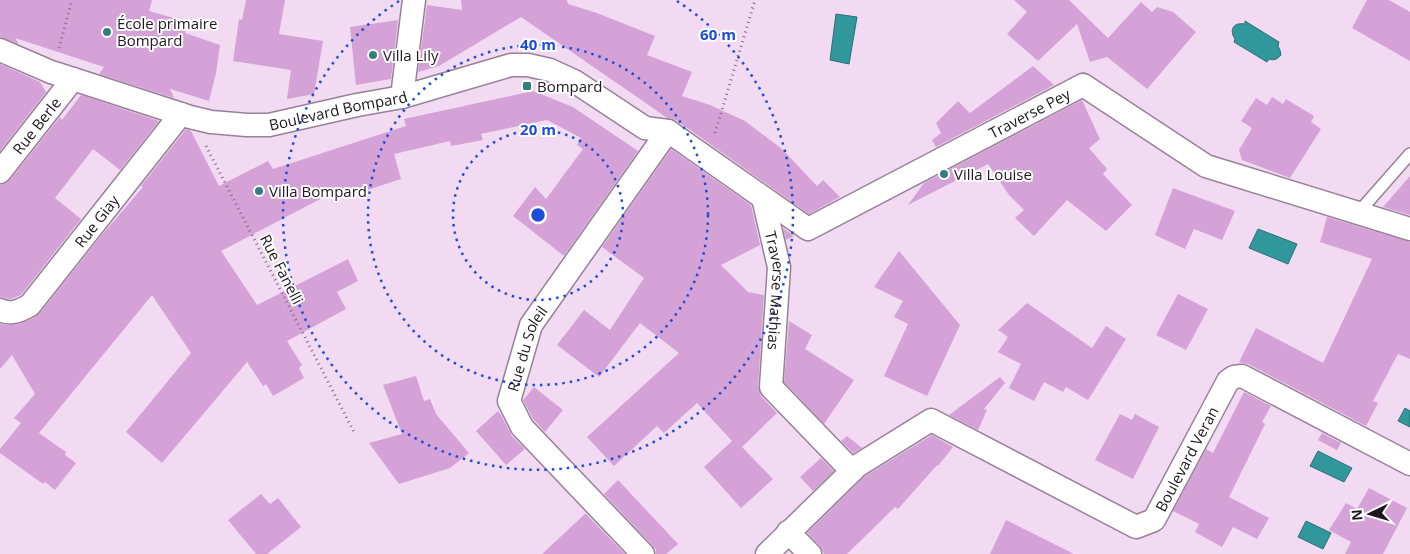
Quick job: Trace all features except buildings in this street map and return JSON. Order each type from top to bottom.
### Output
[{"type":"street","points":[[402,97],[414,0]]},
{"type":"street","name":"Boulevard Bompard","points":[[0,50],[51,72],[186,116],[211,122],[247,125],[269,125],[402,97],[511,65],[528,65],[550,70],[574,80],[645,128],[668,131]]},
{"type":"street","name":"Rue Berle","points":[[0,172],[73,79]]},
{"type":"street","name":"Traverse Pey","points":[[668,131],[808,230],[1084,85],[1206,166],[1410,230]]},
{"type":"street","name":"Rue Giay","points":[[1,311],[17,313],[30,305],[186,116]]},
{"type":"street","name":"Rue du Soleil","points":[[643,554],[522,427],[508,401],[531,325],[668,131]]},
{"type":"street","name":"Traverse Mathias","points":[[764,198],[779,267],[771,387],[852,471]]},
{"type":"street","name":"Boulevard Veran","points":[[852,471],[931,420],[1136,527],[1154,520],[1228,381],[1234,377],[1242,376],[1410,464]]},
{"type":"street","points":[[767,554],[852,471]]},
{"type":"street","points":[[788,532],[810,554]]},
{"type":"lane","points":[[1358,213],[1410,154]]},
{"type":"path","points":[[58,50],[72,0]]},
{"type":"path","points":[[708,158],[755,0]]},
{"type":"path","name":"Rue Fanelli","points":[[186,116],[354,432]]},
{"type":"shaded area","points":[[836,14],[857,17],[849,64],[830,60]]},
{"type":"shaded area","points":[[1245,21],[1279,42],[1278,46],[1281,55],[1273,60],[1269,59],[1267,62],[1234,42],[1233,27],[1238,24],[1245,24]]},
{"type":"shaded area","points":[[1258,229],[1297,244],[1288,264],[1249,248]]},
{"type":"shaded area","points":[[1405,408],[1410,411],[1410,427],[1398,421]]},
{"type":"shaded area","points":[[1318,451],[1352,468],[1344,482],[1310,466]]},
{"type":"shaded area","points":[[1306,521],[1331,533],[1323,549],[1298,537]]},
{"type":"place","name":"École primaire Bompard","points":[[107,32]]},
{"type":"place","name":"Villa Lily","points":[[373,55]]},
{"type":"place","name":"Bompard","points":[[527,86]]},
{"type":"place","name":"Villa Louise","points":[[944,174]]},
{"type":"place","name":"Villa Bompard","points":[[259,191]]}]
